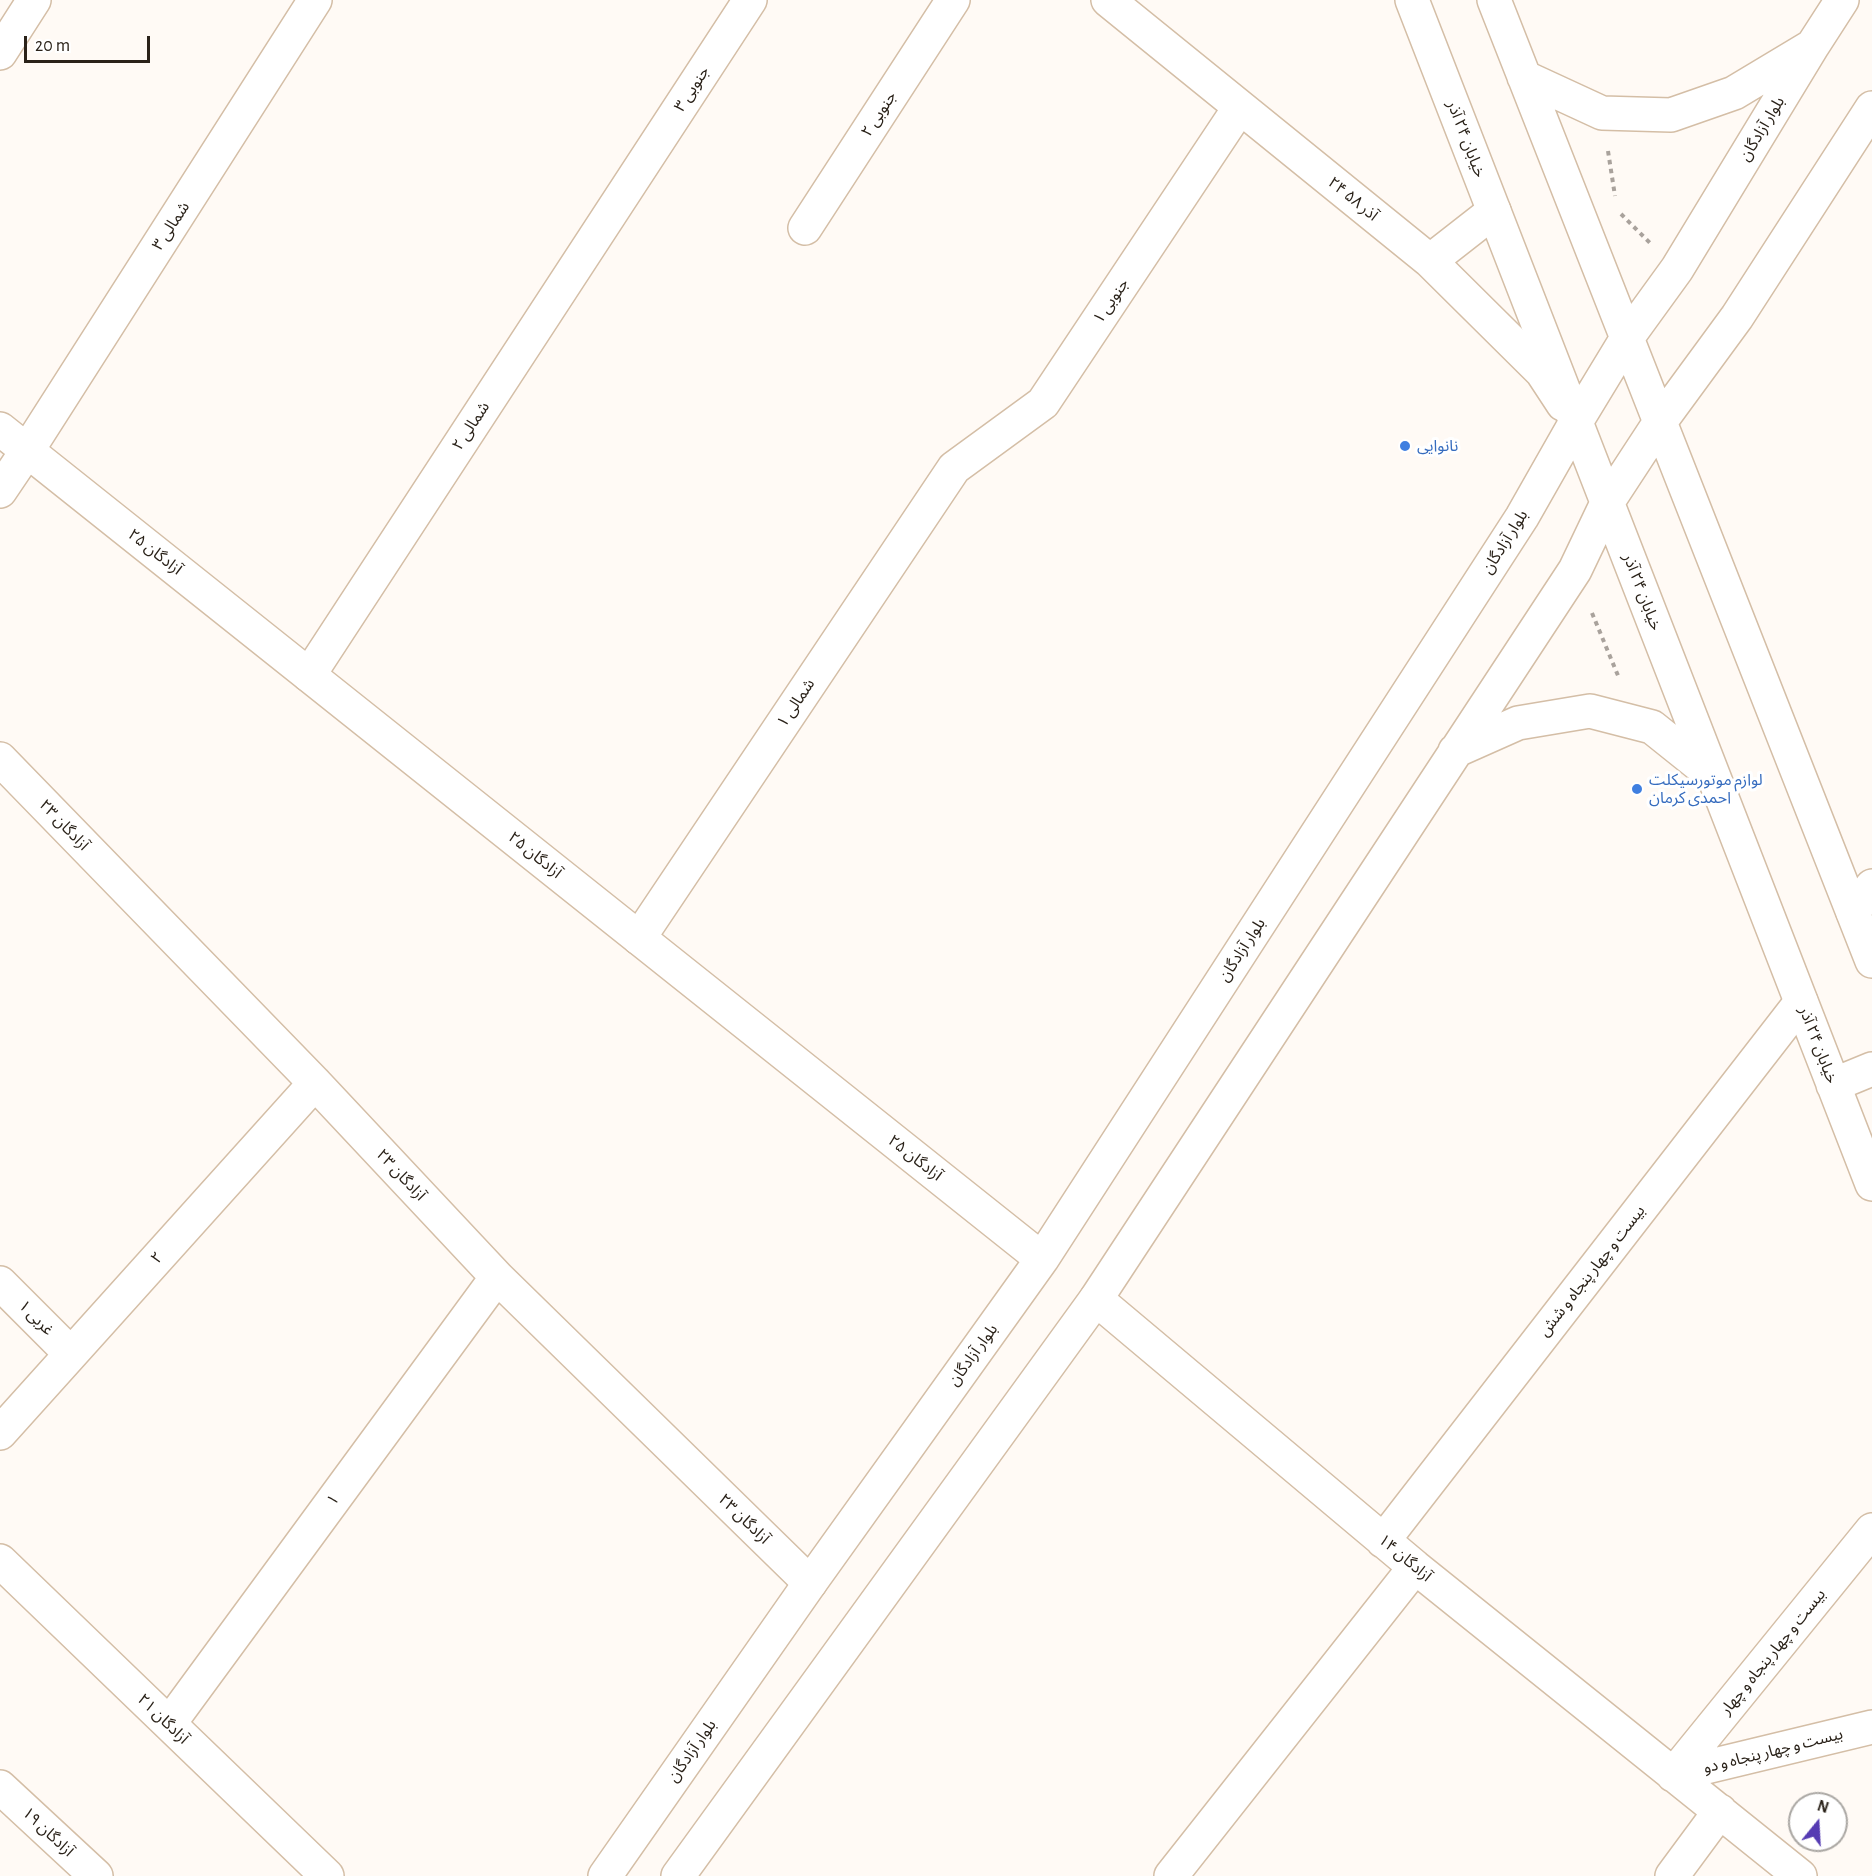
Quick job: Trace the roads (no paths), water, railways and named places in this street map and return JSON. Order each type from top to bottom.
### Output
[{"type":"street","points":[[0,53],[34,0]]},
{"type":"street","name":"۳ شمالی","points":[[0,491],[315,0]]},
{"type":"street","name":"۳ جنوبی","points":[[633,178],[750,0]]},
{"type":"street","name":"۲ جنوبی","points":[[805,228],[953,0]]},
{"type":"street","name":"۲۴ آذر ۵۸","points":[[1108,0],[1430,261],[1542,372],[1576,422]]},
{"type":"street","name":"خیابان ۲۴ آذر","points":[[1412,0],[1872,1184]]},
{"type":"street","points":[[1494,0],[1660,422],[1862,899],[1872,961]]},
{"type":"street","name":"بلوار آزادگان","points":[[605,1876],[810,1583],[1042,1259],[1522,518],[1627,338],[1677,269],[1842,0]]},
{"type":"street","points":[[1524,77],[1602,113],[1671,115],[1734,93],[1813,45]]},
{"type":"street","name":"۱ جنوبی","points":[[954,468],[1043,403],[1240,107]]},
{"type":"street","points":[[678,1876],[1096,1299],[1575,570],[1607,503],[1660,422],[1737,317],[1872,108]]},
{"type":"street","name":"۲ شمالی","points":[[309,675],[633,178]]},
{"type":"street","points":[[1430,261],[1494,211]]},
{"type":"street","name":"آزادگان ۲۵","points":[[0,429],[1042,1259]]},
{"type":"street","name":"۱ شمالی","points":[[639,938],[954,468]]},
{"type":"street","points":[[1455,751],[1518,723],[1590,711],[1652,727],[1714,777]]},
{"type":"street","name":"آزادگان ۲۳","points":[[0,759],[315,1083],[497,1277],[810,1583]]},
{"type":"street","name":"بیست و چهار پنجاه و شش","points":[[1383,1541],[1801,1002]]},
{"type":"street","points":[[1833,1085],[1872,1069]]},
{"type":"street","name":"۲","points":[[0,1432],[315,1083]]},
{"type":"street","name":"۱","points":[[169,1724],[497,1277]]},
{"type":"street","name":"۱ غربی","points":[[0,1283],[71,1354]]},
{"type":"street","name":"آزادگان ۱۴","points":[[1096,1299],[1383,1541],[1800,1876]]},
{"type":"street","name":"بیست و چهار پنجاه و چهار","points":[[1673,1775],[1872,1530]]},
{"type":"street","name":"آزادگان ۲۱","points":[[0,1561],[327,1876]]},
{"type":"street","points":[[1171,1876],[1415,1567]]},
{"type":"street","name":"بیست و چهار پنجاه و دو","points":[[1673,1775],[1872,1727]]},
{"type":"street","name":"آزادگان ۱۹","points":[[0,1787],[96,1876]]},
{"type":"street","points":[[1672,1876],[1720,1811]]},
{"type":"place","name":"نانوایی","points":[[1405,446]]},
{"type":"place","name":"لوازم موتورسیکلت احمدی کرمان","points":[[1637,789]]}]
